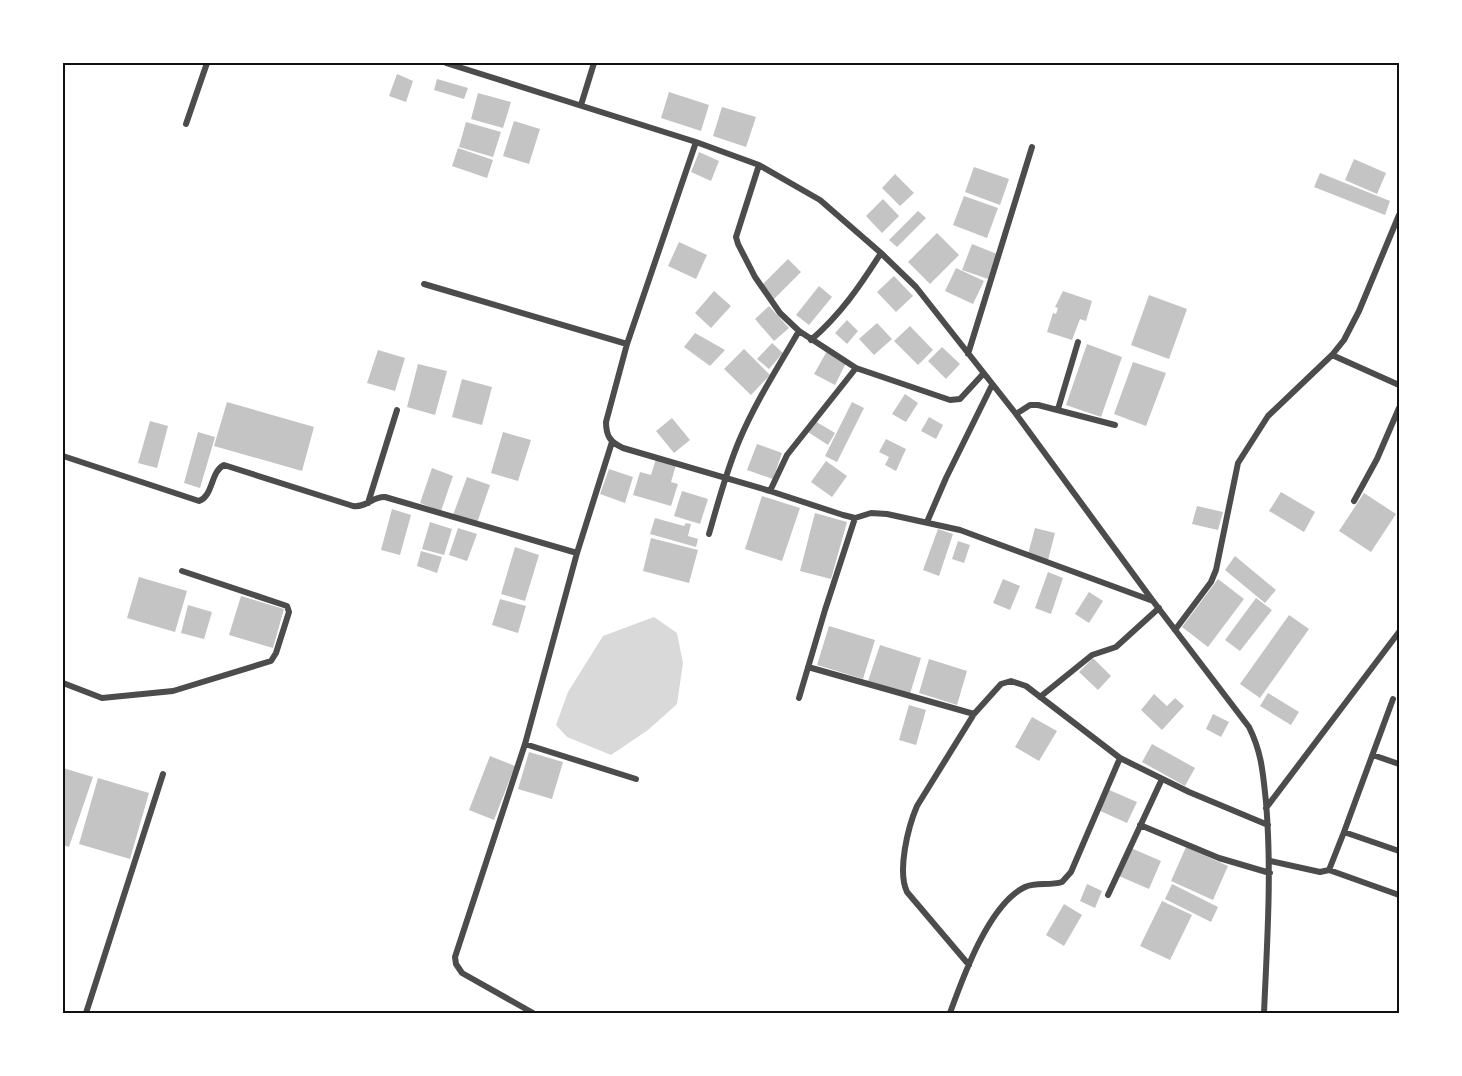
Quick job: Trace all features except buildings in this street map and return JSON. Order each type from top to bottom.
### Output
[{"type":"street","points":[[186,124],[207,63]]},
{"type":"street","points":[[446,63],[696,142],[759,165],[820,200],[916,287],[1016,414],[1249,727],[1256,740],[1262,758],[1270,861],[1264,1013]]},
{"type":"street","points":[[581,105],[594,63]]},
{"type":"street","points":[[696,142],[627,344],[606,422],[606,431],[612,442],[623,448],[855,518],[880,513],[927,522],[970,534],[1153,601]]},
{"type":"street","points":[[968,354],[1032,147]]},
{"type":"street","points":[[759,165],[736,237],[756,277],[780,313],[799,331],[856,368],[950,400],[960,399],[983,374]]},
{"type":"street","points":[[1175,630],[1211,582],[1216,570],[1238,463],[1268,416],[1332,355],[1344,340],[1399,215]]},
{"type":"street","points":[[811,339],[832,322],[881,253]]},
{"type":"street","points":[[424,284],[627,344]]},
{"type":"street","points":[[709,534],[725,477],[749,419],[799,331]]},
{"type":"street","points":[[1058,409],[1078,342]]},
{"type":"street","points":[[1332,355],[1399,385]]},
{"type":"street","points":[[770,491],[787,455],[856,368]]},
{"type":"street","points":[[927,522],[992,385]]},
{"type":"street","points":[[1016,414],[1030,405],[1038,405],[1115,425]]},
{"type":"street","points":[[1354,501],[1377,459],[1399,408]]},
{"type":"street","points":[[368,503],[397,410]]},
{"type":"street","points":[[533,1013],[462,973],[456,964],[459,946],[525,744],[578,553],[612,442]]},
{"type":"street","points":[[63,456],[193,501],[203,500],[206,497],[218,468],[224,465],[353,506],[359,507],[378,497],[386,497],[578,553]]},
{"type":"street","points":[[799,698],[855,518]]},
{"type":"street","points":[[63,683],[102,698],[173,691],[271,661],[276,653],[289,612],[287,606],[182,571]]},
{"type":"street","points":[[1040,697],[1087,658],[1116,646],[1159,608]]},
{"type":"street","points":[[1266,808],[1399,632]]},
{"type":"street","points":[[808,667],[974,714]]},
{"type":"street","points":[[969,965],[907,892],[903,884],[903,872],[911,819],[917,806],[974,714],[1006,681],[1026,686],[1120,758],[1162,779],[1268,825]]},
{"type":"street","points":[[1329,870],[1394,699]]},
{"type":"street","points":[[525,744],[636,779]]},
{"type":"street","points":[[1373,755],[1399,764]]},
{"type":"street","points":[[950,1013],[984,933],[1012,896],[1029,885],[1057,883],[1066,878],[1120,758]]},
{"type":"street","points":[[86,1013],[163,774]]},
{"type":"street","points":[[1108,895],[1162,779]]},
{"type":"street","points":[[1140,825],[1219,858],[1270,873]]},
{"type":"street","points":[[1344,832],[1399,851]]},
{"type":"street","points":[[1270,861],[1320,872],[1329,870],[1399,895]]},
{"type":"shaded area","points":[[654,617],[677,633],[683,663],[677,704],[648,730],[611,755],[567,737],[556,725],[568,692],[603,636]]}]
